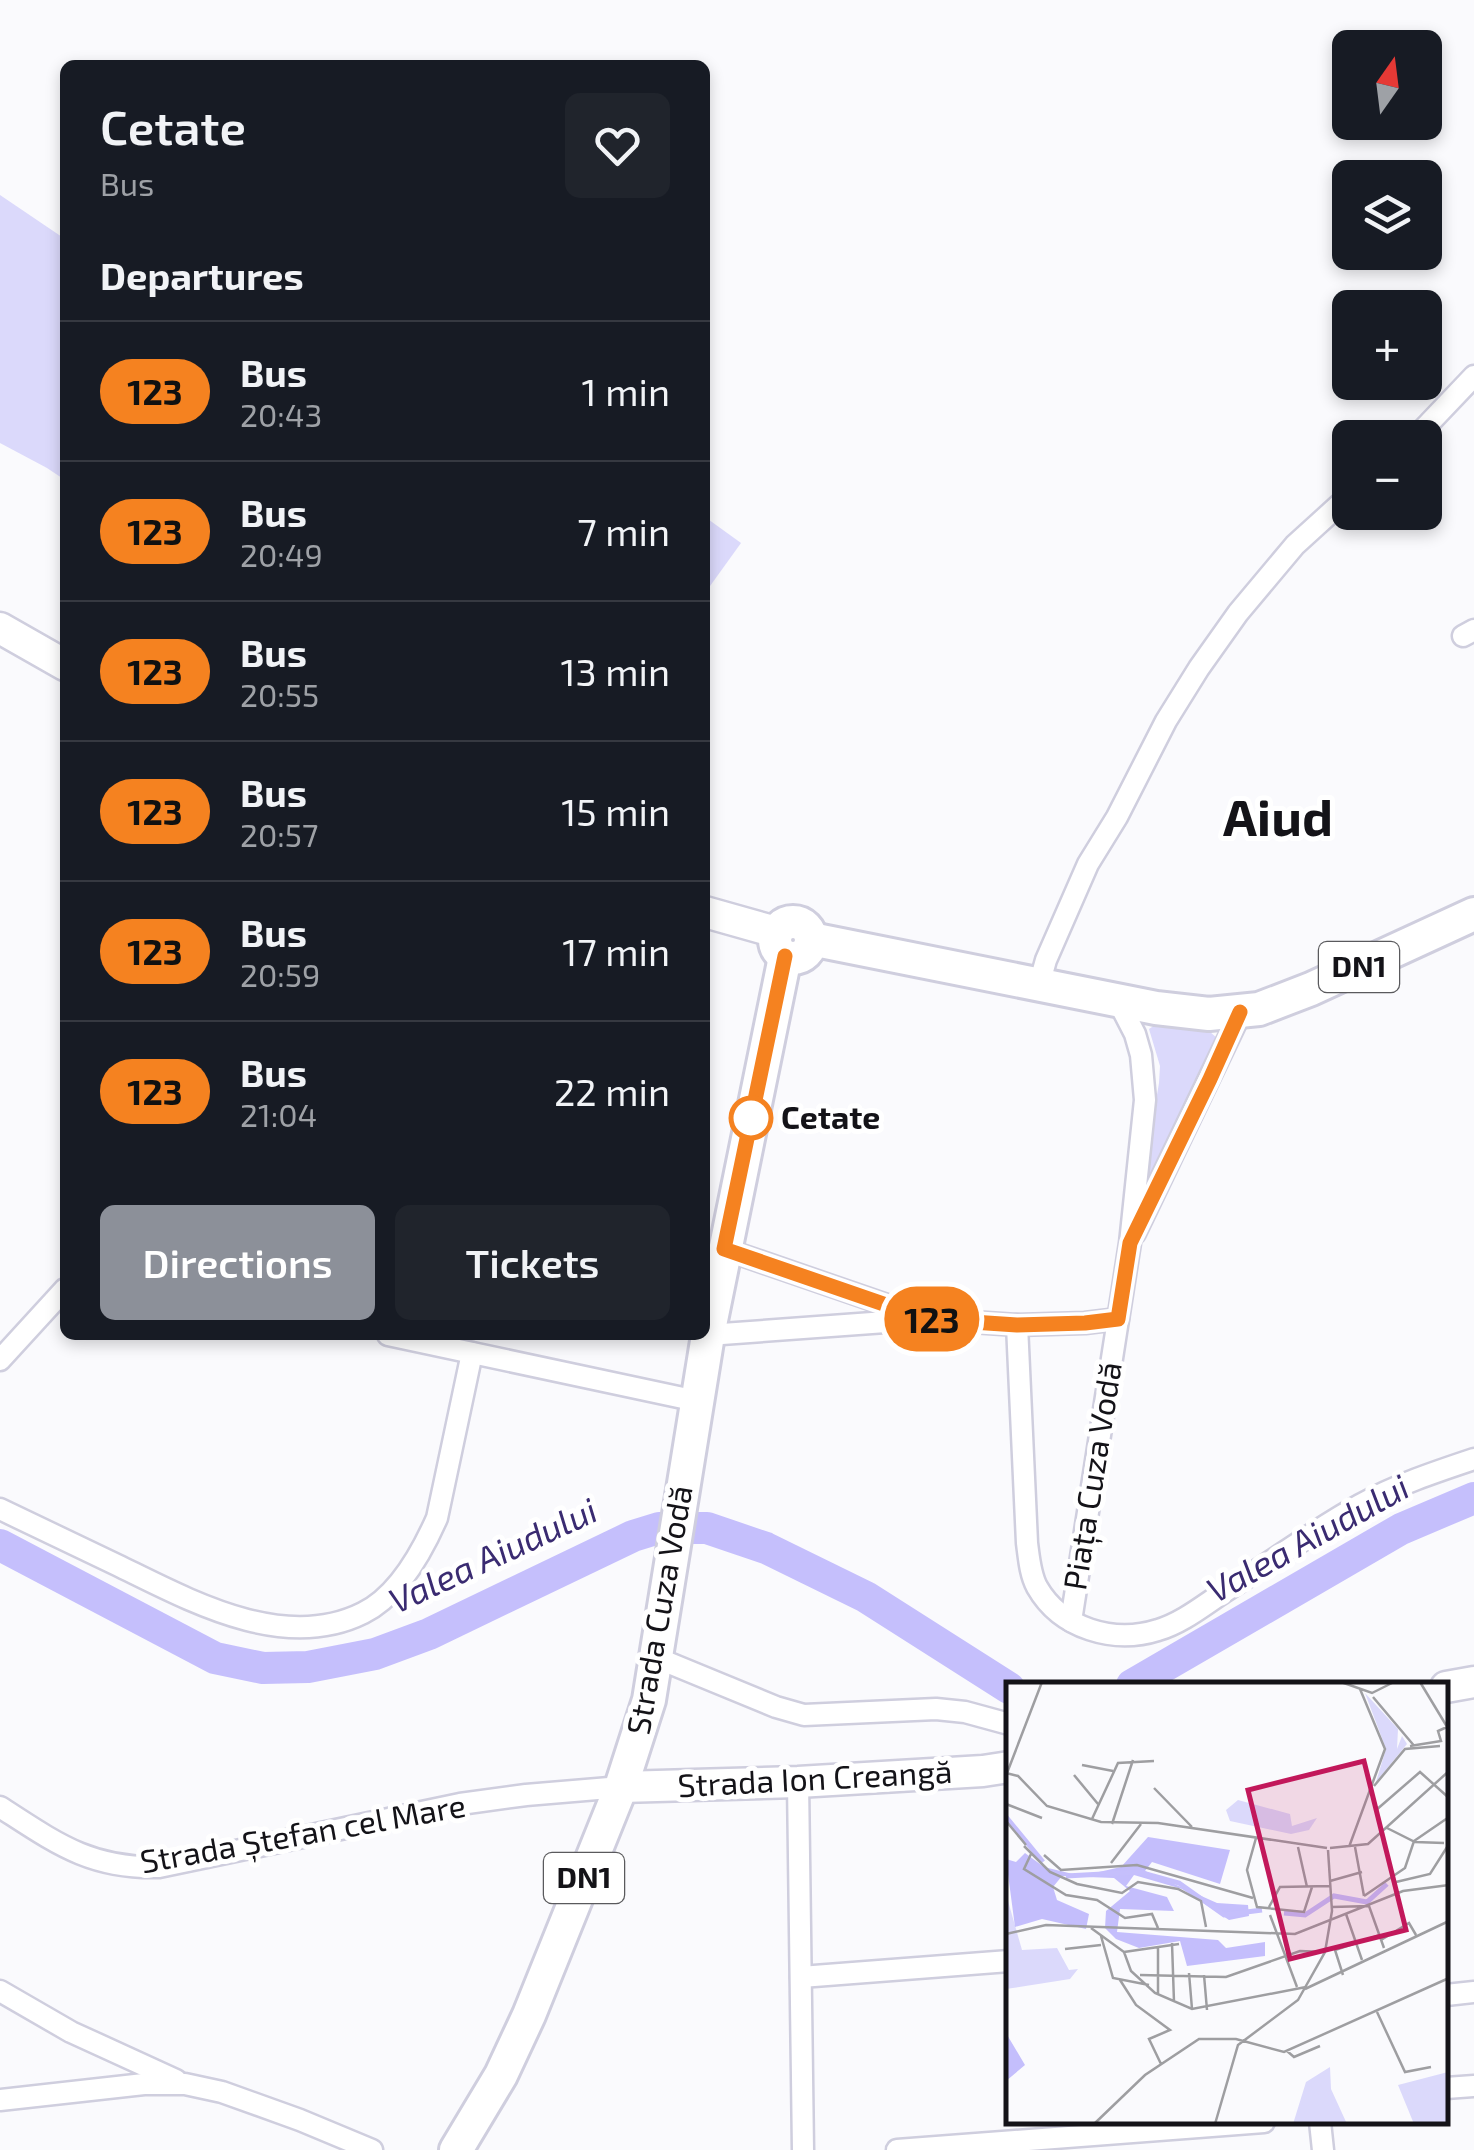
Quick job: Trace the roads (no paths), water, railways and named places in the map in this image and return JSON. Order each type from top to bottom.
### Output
[{"type":"main road","name":"DN1","points":[[710,1324],[791,943],[1209,1014],[1240,1012],[1278,1002],[1474,914]]},
{"type":"main road","name":"DN1","points":[[697,1402],[707,1340]]},
{"type":"main road","name":"Strada Cuza Vodă","points":[[456,2150],[516,2046],[620,1787],[649,1700],[697,1402]]},
{"type":"street","points":[[1431,420],[1474,376]]},
{"type":"street","points":[[1039,984],[1088,864],[1198,668],[1284,557],[1332,512]]},
{"type":"street","points":[[0,628],[60,663]]},
{"type":"street","points":[[710,914],[791,943]]},
{"type":"street","points":[[1118,1001],[1135,1034],[1144,1078],[1130,1243]]},
{"type":"street","points":[[1130,1243],[1240,1012]]},
{"type":"street","name":"Piața Cuza Vodă","points":[[1071,1621],[1130,1243]]},
{"type":"street","points":[[724,1249],[927,1319]]},
{"type":"street","points":[[0,1360],[60,1294]]},
{"type":"street","points":[[710,1335],[927,1319],[1017,1325],[1118,1319]]},
{"type":"street","name":"Piața Cuza Vodă","points":[[1017,1325],[1026,1543],[1031,1572],[1048,1602],[1071,1621]]},
{"type":"street","points":[[423,1340],[697,1402]]},
{"type":"street","points":[[0,1509],[205,1607],[258,1622],[302,1628],[337,1624],[366,1612],[389,1594],[426,1543],[438,1518],[472,1353]]},
{"type":"street","points":[[1071,1621],[1084,1629],[1118,1634],[1147,1633],[1174,1624],[1360,1505],[1474,1459]]},
{"type":"street","points":[[656,1658],[804,1715],[936,1709],[1006,1723]]},
{"type":"street","points":[[1449,1686],[1474,1682]]},
{"type":"street","name":"Strada Ion Creangă","points":[[620,1787],[798,1782],[1006,1766]]},
{"type":"street","points":[[798,1782],[803,2150]]},
{"type":"street","name":"Strada Ștefan cel Mare","points":[[0,1808],[64,1848],[131,1868],[216,1856],[460,1804],[620,1787]]},
{"type":"street","points":[[802,1977],[1006,1961]]},
{"type":"street","points":[[0,1991],[71,2032],[185,2084],[237,2098],[372,2150]]},
{"type":"street","points":[[1449,1995],[1474,1992]]},
{"type":"street","points":[[0,2100],[144,2084],[185,2084]]},
{"type":"street","points":[[1449,2088],[1474,2086]]},
{"type":"street","points":[[898,2150],[1234,2125]]},
{"type":"street","points":[[1320,2125],[1323,2150]]},
{"type":"waterway","name":"Valea Aiudului","points":[[1137,1682],[1401,1529],[1474,1498]]},
{"type":"waterway","name":"Valea Aiudului","points":[[0,1545],[215,1658],[263,1668],[308,1667],[375,1654],[429,1634],[633,1536],[659,1528],[707,1528],[766,1548],[866,1597],[1006,1686]]},
{"type":"place","name":"Cetate","points":[[751,1118]]},
{"type":"district","name":"Aiud","points":[[1278,818]]}]
